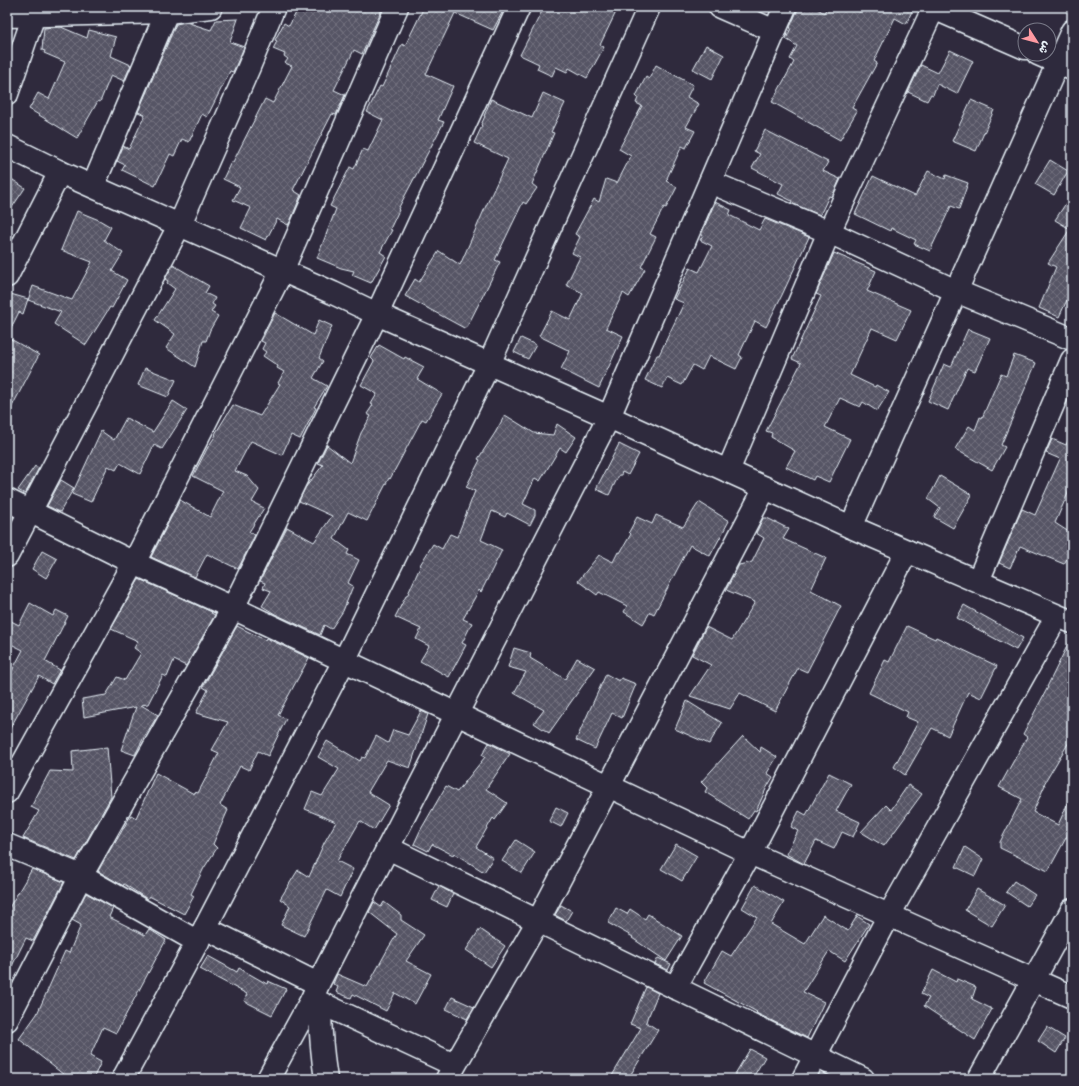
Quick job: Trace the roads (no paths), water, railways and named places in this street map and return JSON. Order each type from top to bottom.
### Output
[{"type":"street","points":[[7,16],[167,12],[211,7]]},
{"type":"street","points":[[7,556],[180,224],[274,7]]},
{"type":"street","points":[[7,792],[134,563],[282,270],[397,7]]},
{"type":"street","points":[[7,1020],[81,876],[233,608],[377,314],[519,7]]},
{"type":"street","points":[[123,1079],[202,935],[344,662],[489,364],[649,7]]},
{"type":"street","points":[[720,7],[775,30]]},
{"type":"street","points":[[268,1079],[316,995],[456,713],[609,417],[785,7]]},
{"type":"street","points":[[728,471],[829,232],[933,7],[1017,44]]},
{"type":"street","points":[[92,186],[167,12]]},
{"type":"street","points":[[7,94],[34,15]]},
{"type":"street","points":[[1057,60],[1072,31]]},
{"type":"street","points":[[851,527],[1056,62]]},
{"type":"street","points":[[7,146],[60,172],[334,293],[377,314],[851,527],[1064,619],[889,915],[803,1079]]},
{"type":"street","points":[[7,276],[60,172]]},
{"type":"street","points":[[710,182],[829,232],[956,291],[1072,339]]},
{"type":"street","points":[[978,581],[1072,360]]},
{"type":"street","points":[[7,845],[81,876],[202,935],[316,995],[450,1072],[538,921],[766,488]]},
{"type":"street","points":[[7,500],[134,563],[233,608],[344,662],[456,713],[750,853],[1072,997]]},
{"type":"street","points":[[675,988],[750,853],[907,551]]},
{"type":"street","points":[[388,848],[815,1057],[863,1079]]},
{"type":"street","points":[[979,1079],[1072,910]]},
{"type":"street","points":[[316,995],[326,1079]]}]
